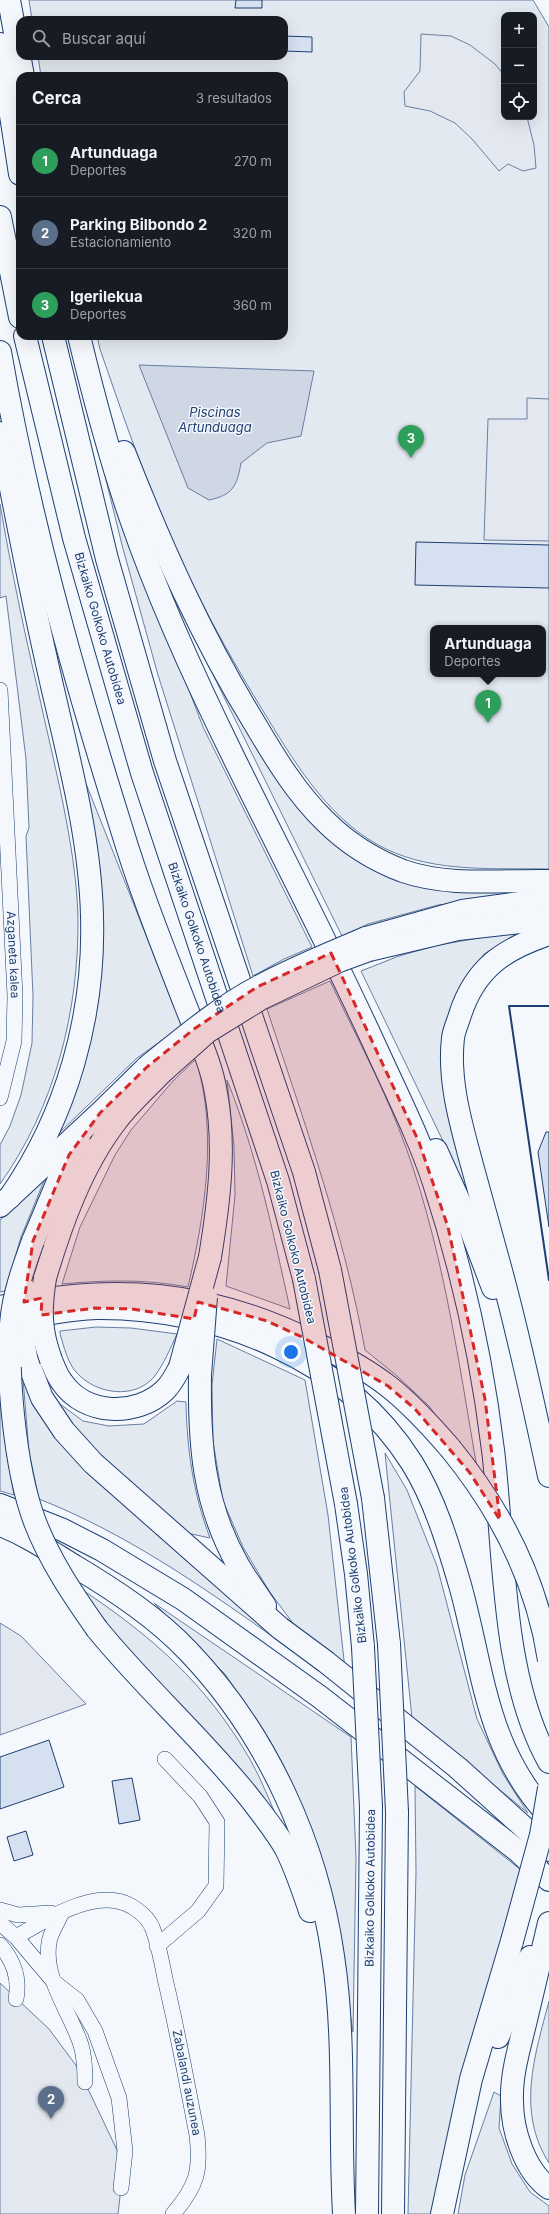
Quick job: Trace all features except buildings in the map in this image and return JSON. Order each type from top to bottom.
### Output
[{"type":"main road","points":[[9,0],[16,38]]},
{"type":"main road","points":[[0,44],[16,148]]},
{"type":"main road","points":[[20,60],[22,72]]},
{"type":"main road","points":[[0,218],[16,297]]},
{"type":"main road","name":"Bizkaiko Golkoko Autobidea","points":[[26,340],[74,538],[142,773],[278,1181],[304,1279],[346,1504],[363,1647],[371,1807],[367,2214]]},
{"type":"main road","points":[[54,340],[107,559],[165,761],[304,1172],[330,1270],[372,1498],[389,1644],[397,1812],[393,2214]]},
{"type":"main road","points":[[80,340],[101,426],[130,518],[188,662],[346,981],[419,1142],[448,1227],[461,1277],[485,1399],[493,1450],[513,1648],[519,1684],[528,1716],[540,1746],[549,1762]]},
{"type":"main road","points":[[84,340],[137,486],[173,570],[204,636],[263,737],[313,808],[340,835],[363,852],[405,871],[451,880],[549,881]]},
{"type":"main road","points":[[0,352],[39,537],[94,742],[153,922],[211,1069],[219,1115],[221,1161],[218,1204],[190,1371],[210,1498],[227,1543],[238,1566],[280,1628]]},
{"type":"main road","points":[[0,433],[32,599],[77,802],[90,886],[92,916],[89,980],[75,1059],[63,1097],[39,1151],[5,1201]]},
{"type":"main road","points":[[5,1201],[100,1114],[154,1070],[207,1032],[262,998],[339,961],[368,944],[462,910],[549,898]]},
{"type":"main road","points":[[368,944],[458,929],[549,919]]},
{"type":"main road","points":[[549,934],[529,941],[507,952],[489,966],[474,981],[463,1006],[453,1037],[452,1078],[463,1132],[521,1342],[549,1476]]},
{"type":"main road","points":[[346,981],[387,1051],[426,1125],[465,1214],[497,1301],[544,1453]]},
{"type":"main road","points":[[154,1070],[117,1120],[100,1146],[64,1220],[45,1278],[41,1318],[43,1338],[62,1383],[76,1396],[91,1404],[111,1409],[125,1410],[140,1407],[166,1390],[190,1371]]},
{"type":"main road","points":[[100,1114],[69,1155],[33,1241],[19,1284],[11,1328],[12,1400],[22,1476],[28,1504],[44,1545],[66,1586],[97,1629],[122,1659],[236,1781],[264,1816],[285,1848],[302,1886],[323,1959],[341,2091]]},
{"type":"main road","points":[[33,1241],[23,1314],[23,1338],[26,1357],[42,1398],[64,1431],[93,1463],[280,1628],[326,1662],[458,1768],[549,1850]]},
{"type":"main road","points":[[0,1307],[57,1297],[123,1293],[168,1296],[224,1307],[267,1321],[332,1351],[388,1386],[415,1409],[450,1448],[487,1497],[513,1544],[540,1614],[549,1660]]},
{"type":"main road","points":[[0,1324],[61,1311],[95,1308],[132,1309],[180,1315],[262,1340],[290,1353],[340,1384],[384,1425],[412,1463],[433,1506],[461,1588],[490,1714],[513,1768],[534,1800],[549,1816]]},
{"type":"main road","points":[[0,1505],[63,1530],[102,1550],[183,1599],[320,1697],[549,1875]]},
{"type":"main road","points":[[0,1525],[16,1531],[87,1574],[157,1623],[188,1651],[216,1682],[241,1716],[265,1754],[294,1816],[325,1912],[334,1957],[341,2039],[344,2214]]},
{"type":"main road","points":[[442,2214],[471,2079],[512,1941],[541,1835],[549,1788]]},
{"type":"main road","points":[[521,1854],[549,1880]]},
{"type":"main road","points":[[450,2172],[508,2008],[549,1914]]},
{"type":"main road","points":[[549,1924],[514,2070],[512,2102],[514,2125],[526,2158],[541,2182],[549,2188]]},
{"type":"street","name":"Azganeta kalea","points":[[0,690],[3,784],[15,996],[14,1041],[0,1098]]},
{"type":"street","points":[[157,1946],[198,1911],[216,1886],[217,1822],[200,1796],[165,1759]]},
{"type":"street","name":"Zabalandi auzunea","points":[[16,1937],[31,1927],[62,1912],[97,1900],[115,1900],[129,1904],[140,1913],[151,1926],[157,1946],[194,2120],[200,2157],[198,2175],[191,2191],[173,2214]]},
{"type":"street","name":"Zabalandi auzunea","points":[[0,1910],[18,1915],[62,1912]]},
{"type":"street","points":[[62,1912],[49,1942],[48,1956],[54,1982],[82,2047],[85,2062],[85,2082]]},
{"type":"street","points":[[0,1923],[16,1937],[54,1982],[77,2000],[95,2031],[109,2067],[118,2098],[125,2151],[121,2188]]},
{"type":"street","points":[[0,1945],[9,1955],[16,1972],[19,1985],[16,1999]]},
{"type":"highlighted area","points":[[331,953],[419,1142],[448,1227],[485,1399],[500,1520],[470,1473],[415,1409],[388,1386],[304,1338],[267,1321],[198,1302],[194,1319],[132,1309],[95,1308],[41,1315],[42,1298],[24,1302],[33,1241],[69,1155],[100,1113],[147,1067],[194,1029],[257,987]]},
{"type":"shaded area","points":[[29,0],[533,0],[549,27],[549,869],[466,868],[445,866],[405,857],[386,849],[349,825],[318,793],[279,738],[212,623],[187,573],[147,480],[100,349],[98,340],[288,340],[288,72],[40,72],[39,60],[288,60],[288,16],[31,16]]},
{"type":"shaded area","points":[[421,34],[451,36],[470,45],[495,64],[501,71],[501,120],[528,120],[534,145],[536,168],[523,171],[508,164],[499,171],[472,139],[455,123],[430,111],[405,106],[404,92],[420,71]]},
{"type":"shaded area","points":[[83,386],[145,574],[203,727],[312,947],[284,959],[253,976],[158,675],[122,545]]},
{"type":"shaded area","points":[[527,398],[549,399],[549,541],[484,540],[488,419],[527,419]]},
{"type":"shaded area","points":[[0,504],[23,623],[69,834],[78,917],[74,988],[60,1057],[36,1123],[0,1184],[0,1145],[10,1126],[21,1095],[32,1043],[33,996],[26,836],[29,828],[26,759],[6,596],[0,598]]},
{"type":"shaded area","points":[[189,626],[244,720],[367,862],[510,889],[518,893],[511,896],[438,905],[368,924],[342,936]]},
{"type":"shaded area","points":[[81,771],[182,1026],[137,1058],[57,1135],[70,1107],[87,1050]]},
{"type":"shaded area","points":[[521,931],[484,954],[467,977],[452,1009],[471,1199],[361,971],[399,956],[438,945]]},
{"type":"shaded area","points":[[330,981],[392,1111],[414,1171],[427,1213],[438,1256],[456,1343],[478,1474],[429,1406],[396,1375],[365,1350],[335,1220],[267,1009]]},
{"type":"shaded area","points":[[196,1059],[203,1087],[206,1115],[208,1144],[207,1173],[200,1231],[188,1287],[141,1281],[62,1284],[80,1227],[115,1155],[131,1130],[173,1081]]},
{"type":"shaded area","points":[[227,1080],[238,1108],[256,1165],[271,1222],[290,1309],[226,1286],[235,1195],[234,1146]]},
{"type":"shaded area","points":[[46,1176],[21,1237],[5,1291],[0,1292],[0,1220]]},
{"type":"shaded area","points":[[96,1327],[131,1328],[177,1334],[164,1362],[154,1377],[146,1384],[136,1389],[115,1392],[94,1386],[77,1373],[69,1360],[60,1334],[60,1331]]},
{"type":"shaded area","points":[[217,1339],[305,1380],[328,1515],[345,1669],[295,1626],[269,1591],[243,1547],[223,1501],[213,1442],[212,1385]]},
{"type":"shaded area","points":[[23,1379],[33,1404],[85,1471],[273,1637],[160,1560],[101,1527],[39,1499],[29,1452]]},
{"type":"shaded area","points":[[0,1390],[7,1455],[14,1495],[0,1491]]},
{"type":"shaded area","points":[[56,1401],[83,1421],[109,1426],[144,1424],[177,1401],[186,1402],[188,1437],[195,1488],[210,1538],[187,1533],[100,1456],[72,1425]]},
{"type":"shaded area","points":[[385,1453],[407,1490],[437,1566],[477,1719],[503,1774],[528,1813],[412,1718]]},
{"type":"shaded area","points":[[78,1587],[105,1605],[153,1643],[196,1685],[234,1733],[251,1761],[279,1822],[128,1654]]},
{"type":"shaded area","points":[[154,1603],[351,1737],[356,1858],[353,2032],[338,1933],[311,1831],[270,1741],[225,1674]]},
{"type":"shaded area","points":[[0,1623],[21,1636],[86,1704],[0,1735]]},
{"type":"shaded area","points":[[415,1786],[521,1870],[435,2214],[408,2214],[416,1872]]},
{"type":"shaded area","points":[[0,1983],[49,2029],[78,2068],[117,2150],[121,2188],[118,2214],[0,2214]]},
{"type":"shaded area","points":[[549,2001],[549,2163],[539,2143],[533,2123],[531,2083],[538,2042]]},
{"type":"shaded area","points":[[494,2092],[501,2096],[499,2128],[512,2164],[530,2192],[549,2206],[549,2214],[458,2214],[465,2175]]},
{"type":"water","name":"Piscinas Artunduaga","points":[[139,365],[314,371],[301,436],[267,443],[241,463],[238,478],[229,492],[209,500],[188,488]]},
{"type":"wall","points":[[549,1006],[509,1006],[549,1280]]},
{"type":"place","name":"Igerilekua","points":[[411,458]]},
{"type":"place","name":"Artunduaga","points":[[488,723]]},
{"type":"place","name":"Parking Bilbondo 2","points":[[51,2119]]}]
